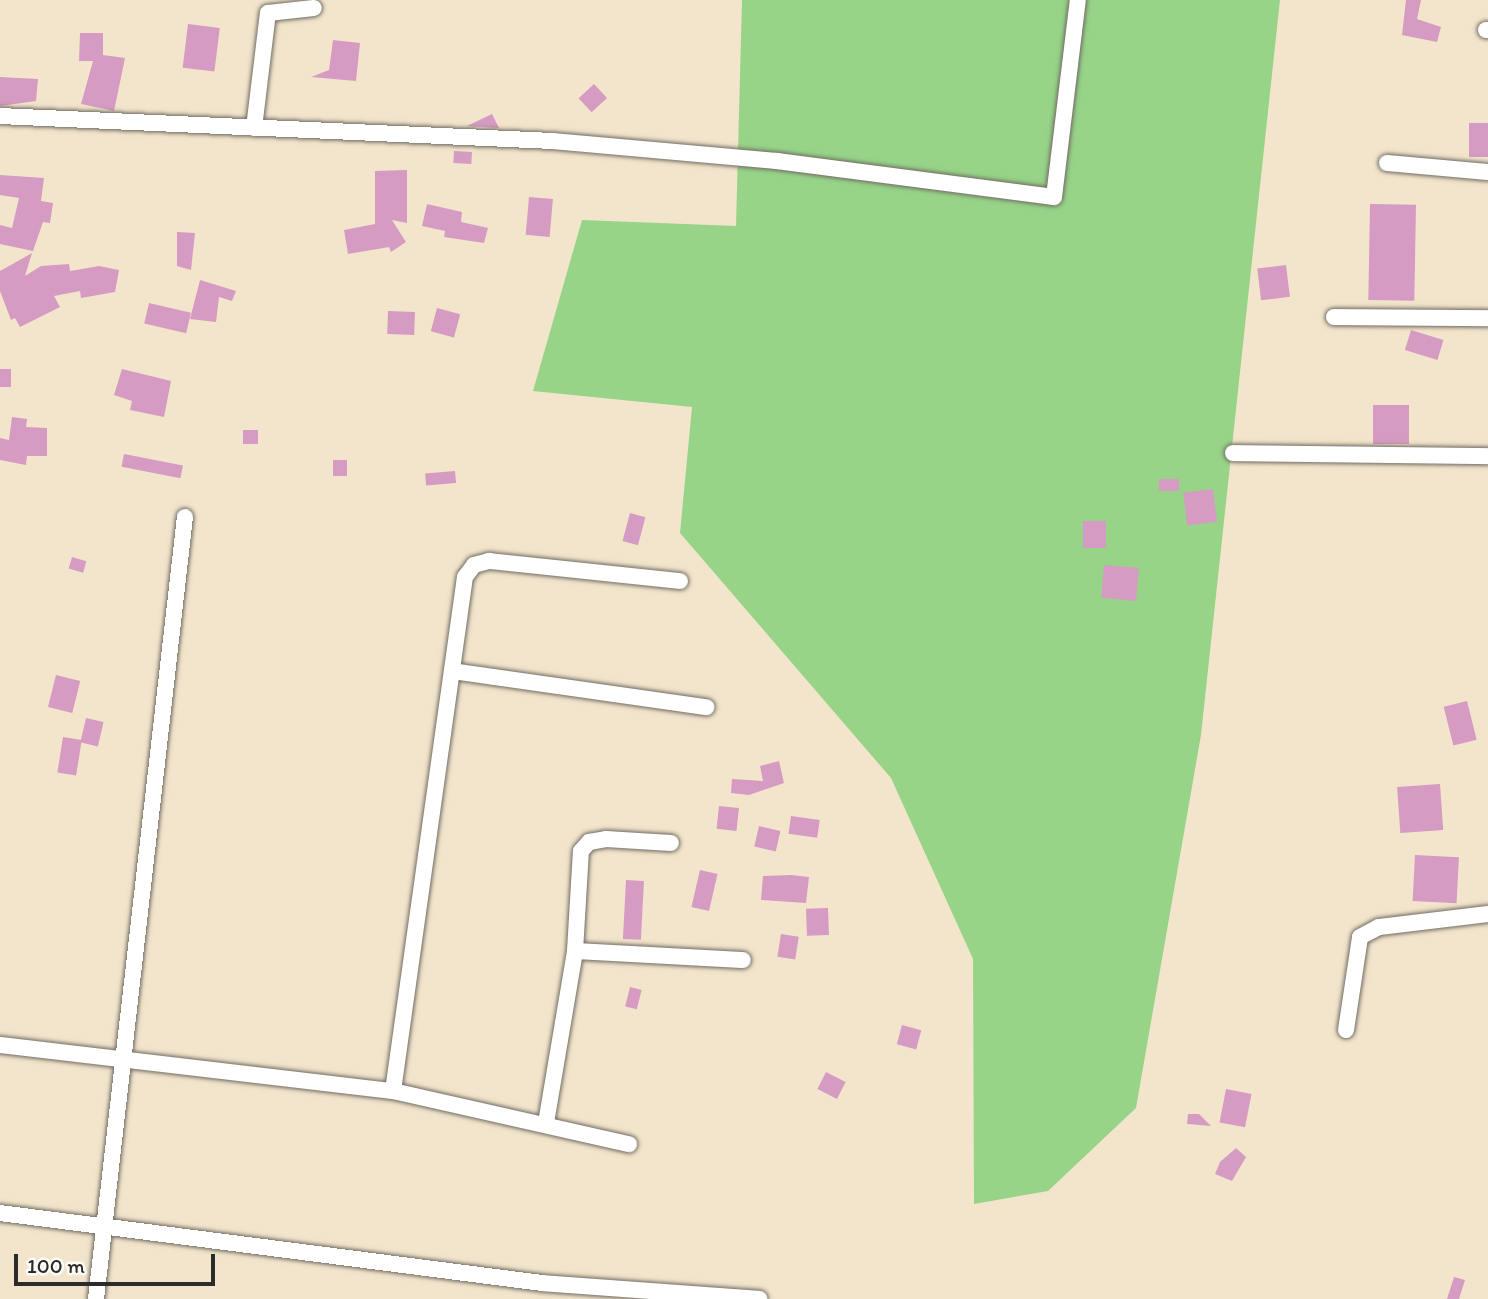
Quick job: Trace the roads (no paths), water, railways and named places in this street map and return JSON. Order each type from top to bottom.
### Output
[{"type":"street","points":[[0,116],[565,142],[777,161],[1054,197],[1078,0]]},
{"type":"street","points":[[254,128],[268,13],[314,8]]},
{"type":"street","points":[[1387,163],[1488,172]]},
{"type":"street","points":[[1334,317],[1488,318]]},
{"type":"street","points":[[1233,453],[1488,456]]},
{"type":"street","points":[[96,1299],[185,517]]},
{"type":"street","points":[[393,1091],[464,577],[474,565],[489,561],[680,581]]},
{"type":"street","points":[[452,671],[706,707]]},
{"type":"street","points":[[546,1123],[575,951],[581,851],[589,842],[606,839],[671,843]]},
{"type":"street","points":[[1346,1030],[1360,937],[1379,928],[1488,914]]},
{"type":"street","points":[[575,951],[743,960]]},
{"type":"street","points":[[0,1045],[393,1091],[546,1123],[629,1144]]},
{"type":"street","points":[[0,1213],[542,1283],[759,1299]]}]
